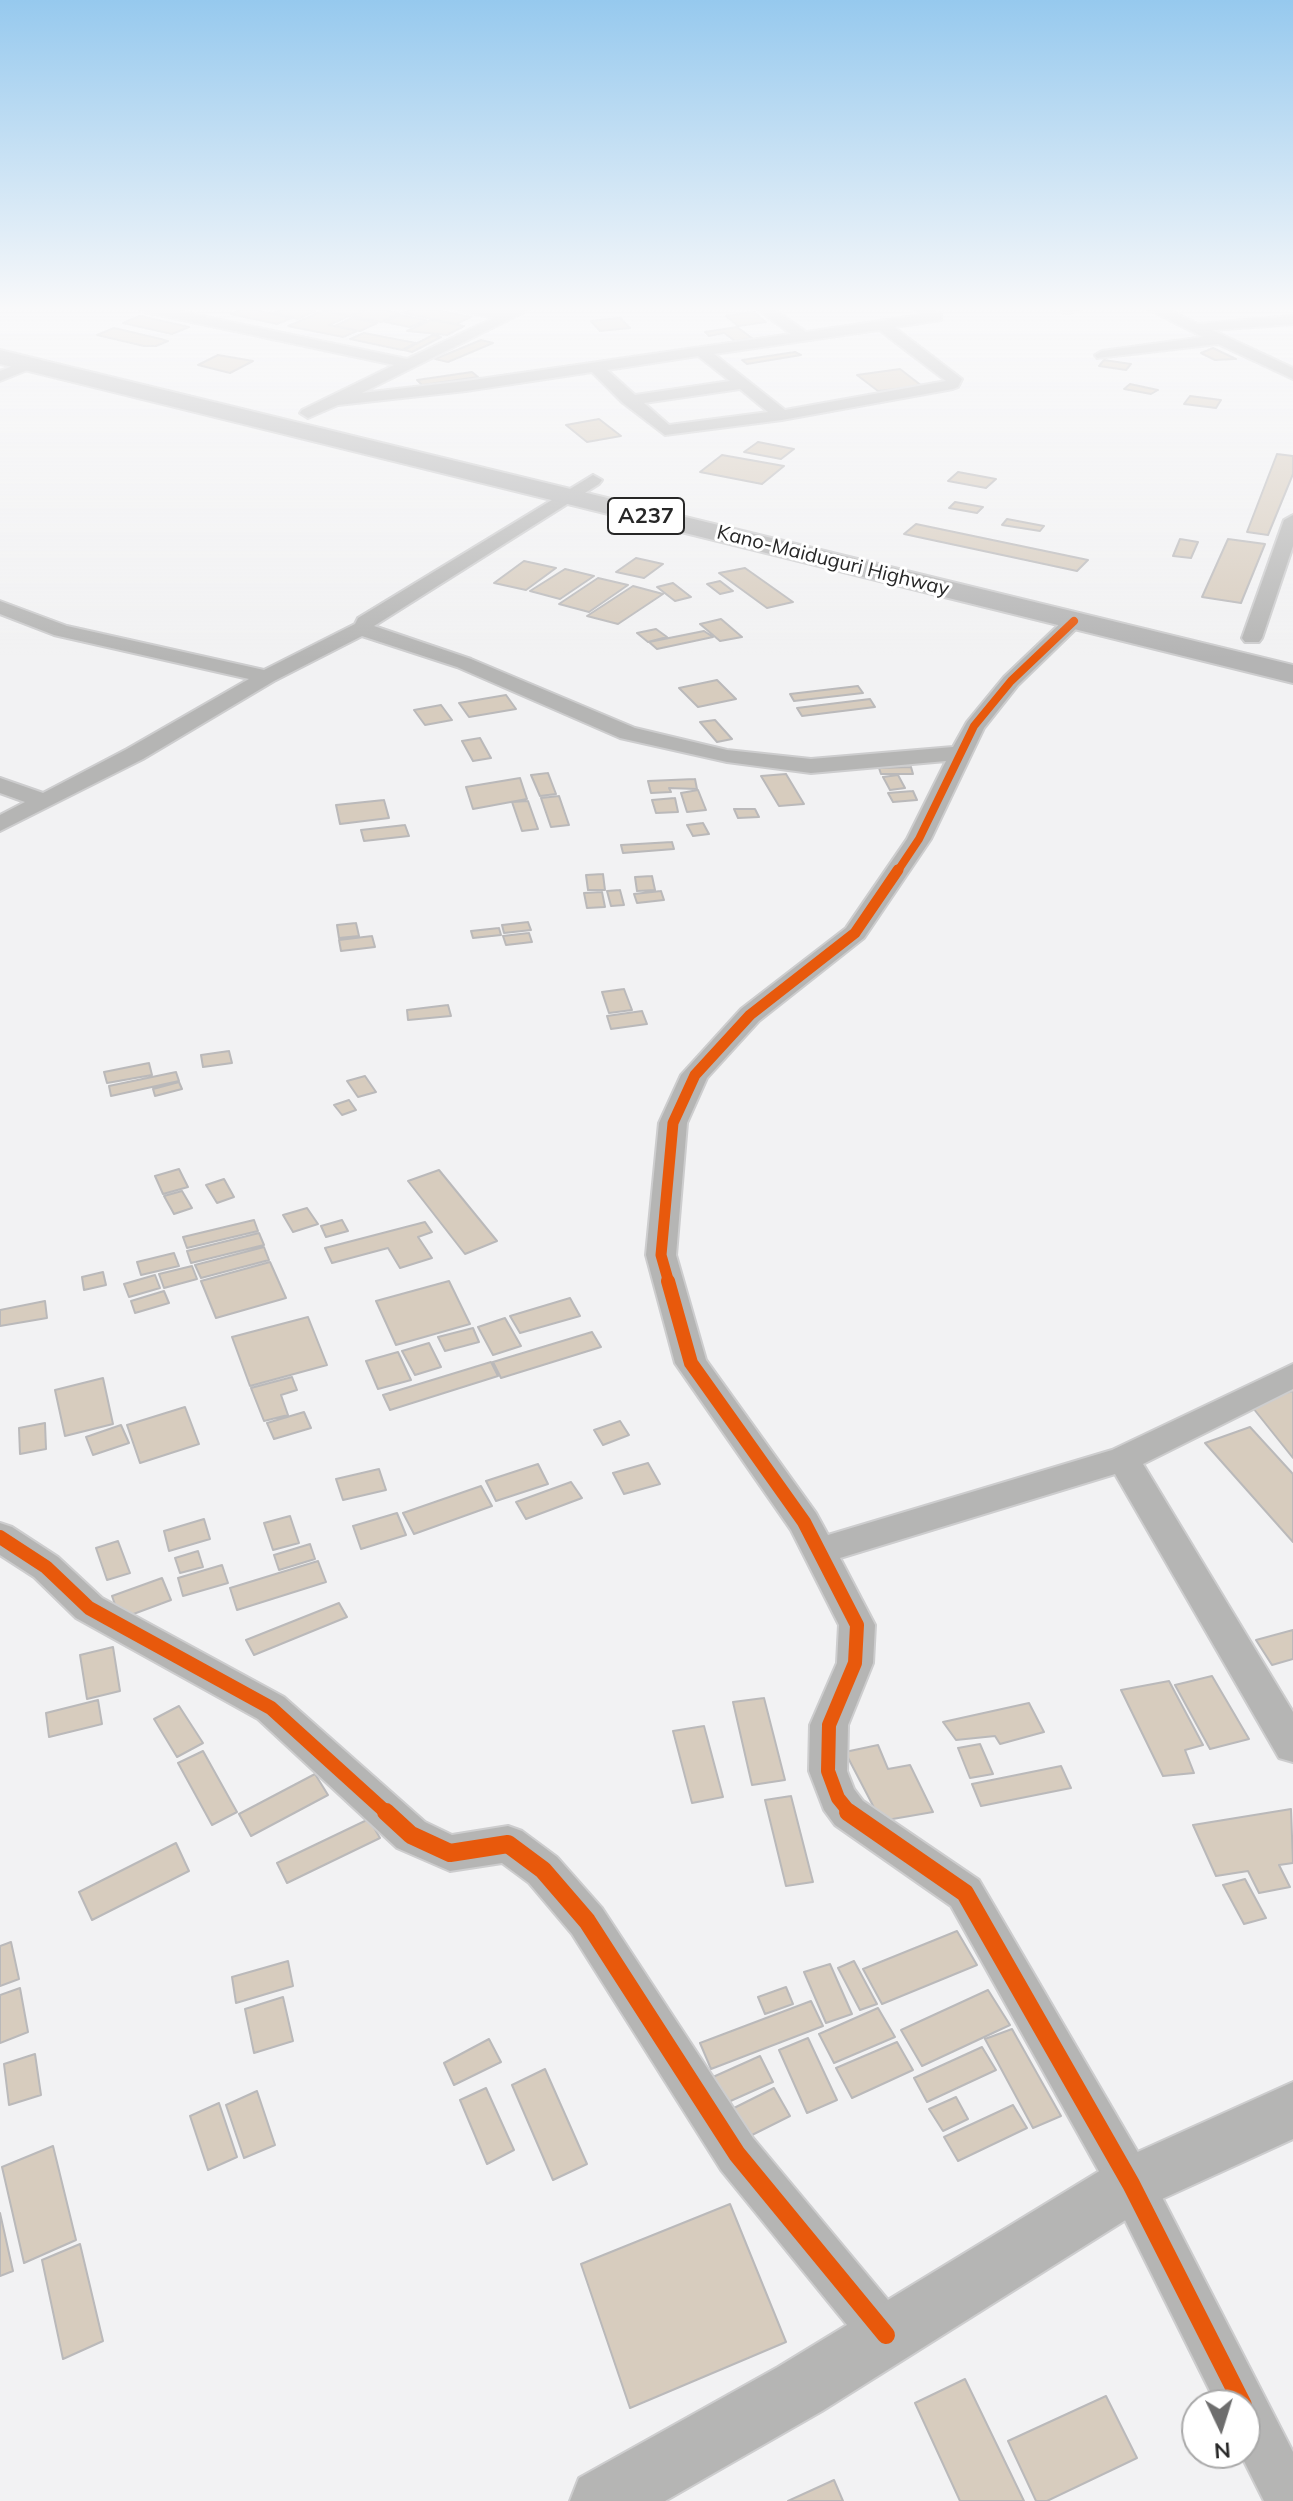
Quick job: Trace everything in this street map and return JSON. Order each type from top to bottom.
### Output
[{"type":"highway","name":"Kano-Maiduguri Highway","points":[[276,425],[1293,674]]},
{"type":"highway","name":"Kano-Maiduguri Highway","points":[[358,425],[1129,609]]},
{"type":"highway","points":[[1221,631],[1279,645]]},
{"type":"street","points":[[656,425],[674,432],[720,425]]},
{"type":"street","points":[[0,824],[135,754],[267,677],[364,627],[365,622],[593,480]]},
{"type":"street","points":[[1252,638],[1293,520]]},
{"type":"street","points":[[0,607],[61,631],[267,677]]},
{"type":"street","points":[[1074,621],[1011,681],[974,726],[919,839],[855,933],[750,1015],[695,1075],[673,1123],[661,1255],[691,1363],[804,1522],[857,1625],[855,1663],[829,1725],[828,1771],[838,1798],[849,1813],[965,1893],[1131,2184],[1235,2389]]},
{"type":"street","points":[[364,627],[370,633],[464,663],[628,733],[727,756],[811,766],[961,753]]},
{"type":"street","points":[[0,785],[44,801]]},
{"type":"street","points":[[819,1551],[1123,1459],[1293,1375]]},
{"type":"street","points":[[1123,1459],[1293,1746]]},
{"type":"street","points":[[0,1537],[46,1567],[89,1608],[271,1708],[411,1835],[450,1853],[508,1844],[543,1870],[587,1921],[737,2154],[886,2335]]},
{"type":"street","points":[[602,2501],[800,2389],[1131,2184],[1293,2110]]},
{"type":"street","points":[[1261,2441],[1291,2501]]},
{"type":"building","points":[[566,425],[606,425],[621,436],[587,442]]},
{"type":"building","points":[[758,442],[794,449],[781,459],[744,452]]},
{"type":"building","points":[[1277,454],[1293,456],[1293,474],[1268,535],[1247,532]]},
{"type":"building","points":[[722,455],[784,466],[762,484],[700,472]]},
{"type":"building","points":[[958,472],[996,479],[986,488],[948,481]]},
{"type":"building","points":[[955,502],[983,507],[977,513],[949,508]]},
{"type":"building","points":[[1007,519],[1044,526],[1040,531],[1002,525]]},
{"type":"building","points":[[916,524],[1088,560],[1077,571],[904,534]]},
{"type":"building","points":[[1180,539],[1198,542],[1191,558],[1173,556]]},
{"type":"building","points":[[1228,539],[1265,544],[1241,603],[1202,597]]},
{"type":"building","points":[[636,558],[663,564],[644,578],[616,572]]},
{"type":"building","points":[[524,561],[556,568],[526,590],[494,583]]},
{"type":"building","points":[[745,568],[793,602],[767,608],[719,573]]},
{"type":"building","points":[[565,569],[594,576],[560,599],[530,591]]},
{"type":"building","points":[[598,578],[628,585],[589,612],[559,604]]},
{"type":"building","points":[[720,581],[733,591],[720,594],[707,584]]},
{"type":"building","points":[[673,583],[691,597],[675,601],[657,587]]},
{"type":"building","points":[[633,586],[663,594],[618,624],[587,616]]},
{"type":"building","points":[[721,619],[742,637],[720,641],[700,624]]},
{"type":"building","points":[[656,629],[667,637],[648,642],[637,633]]},
{"type":"building","points":[[704,631],[713,637],[657,649],[649,642]]},
{"type":"building","points":[[717,680],[736,699],[698,707],[679,688]]},
{"type":"building","points":[[858,686],[863,693],[794,701],[790,694]]},
{"type":"building","points":[[506,695],[516,709],[469,717],[459,703]]},
{"type":"building","points":[[870,699],[875,707],[802,716],[797,708]]},
{"type":"building","points":[[441,705],[452,720],[425,725],[414,710]]},
{"type":"building","points":[[715,720],[732,739],[717,742],[700,722]]},
{"type":"building","points":[[480,738],[491,758],[473,761],[462,741]]},
{"type":"building","points":[[911,767],[913,774],[881,774],[879,768]]},
{"type":"building","points":[[548,773],[556,794],[540,796],[531,775]]},
{"type":"building","points":[[786,774],[804,804],[779,806],[761,776]]},
{"type":"building","points":[[898,775],[905,788],[890,790],[883,777]]},
{"type":"building","points":[[520,778],[527,799],[473,809],[466,787]]},
{"type":"building","points":[[695,779],[697,789],[669,788],[671,792],[651,793],[648,781]]},
{"type":"building","points":[[698,790],[706,810],[687,812],[681,793]]},
{"type":"building","points":[[913,791],[917,800],[893,802],[888,793]]},
{"type":"building","points":[[559,796],[569,825],[551,827],[541,798]]},
{"type":"building","points":[[675,798],[678,812],[656,813],[652,800]]},
{"type":"building","points":[[384,800],[389,818],[340,824],[336,805]]},
{"type":"building","points":[[528,801],[538,829],[522,831],[512,802]]},
{"type":"building","points":[[734,809],[755,809],[759,817],[738,818]]},
{"type":"building","points":[[703,823],[709,834],[693,836],[687,825]]},
{"type":"building","points":[[405,825],[409,836],[364,841],[361,830]]},
{"type":"building","points":[[672,842],[674,849],[623,853],[621,845]]},
{"type":"building","points":[[603,874],[605,890],[588,890],[586,875]]},
{"type":"building","points":[[652,876],[655,890],[637,891],[635,877]]},
{"type":"building","points":[[620,890],[624,905],[611,906],[607,891]]},
{"type":"building","points":[[661,891],[664,900],[637,903],[634,894]]},
{"type":"building","points":[[602,892],[605,907],[587,908],[584,893]]},
{"type":"building","points":[[528,922],[531,930],[504,933],[502,925]]},
{"type":"building","points":[[356,923],[359,936],[339,938],[337,925]]},
{"type":"building","points":[[499,928],[501,935],[473,938],[471,931]]},
{"type":"building","points":[[529,933],[532,942],[506,945],[503,936]]},
{"type":"building","points":[[372,936],[375,947],[341,951],[339,940]]},
{"type":"building","points":[[624,989],[632,1010],[609,1013],[602,992]]},
{"type":"building","points":[[448,1005],[451,1016],[408,1020],[407,1010]]},
{"type":"building","points":[[642,1011],[647,1024],[611,1029],[607,1016]]},
{"type":"building","points":[[229,1051],[232,1063],[203,1067],[201,1055]]},
{"type":"building","points":[[149,1063],[152,1075],[107,1083],[104,1072]]},
{"type":"building","points":[[176,1072],[179,1081],[111,1096],[109,1086]]},
{"type":"building","points":[[365,1076],[376,1092],[358,1097],[347,1081]]},
{"type":"building","points":[[179,1082],[182,1089],[155,1096],[153,1089]]},
{"type":"building","points":[[349,1100],[356,1110],[342,1115],[334,1105]]},
{"type":"building","points":[[179,1169],[188,1187],[163,1194],[155,1176]]},
{"type":"building","points":[[439,1170],[497,1241],[465,1254],[408,1181]]},
{"type":"building","points":[[224,1179],[234,1197],[217,1203],[206,1185]]},
{"type":"building","points":[[182,1191],[192,1208],[174,1214],[164,1196]]},
{"type":"building","points":[[307,1208],[318,1224],[293,1232],[283,1215]]},
{"type":"building","points":[[254,1220],[258,1231],[187,1248],[183,1237]]},
{"type":"building","points":[[342,1220],[348,1231],[326,1237],[321,1226]]},
{"type":"building","points":[[425,1222],[432,1232],[418,1237],[432,1258],[400,1268],[388,1248],[332,1263],[325,1248]]},
{"type":"building","points":[[259,1233],[264,1245],[191,1263],[187,1251]]},
{"type":"building","points":[[264,1247],[269,1260],[201,1278],[195,1265]]},
{"type":"building","points":[[174,1253],[179,1266],[141,1275],[137,1262]]},
{"type":"building","points":[[270,1262],[286,1298],[216,1318],[201,1281]]},
{"type":"building","points":[[192,1266],[197,1279],[164,1288],[159,1274]]},
{"type":"building","points":[[103,1272],[106,1285],[84,1290],[82,1277]]},
{"type":"building","points":[[155,1275],[160,1288],[129,1297],[124,1284]]},
{"type":"building","points":[[449,1281],[470,1324],[396,1345],[376,1301]]},
{"type":"building","points":[[164,1291],[169,1303],[135,1313],[131,1301]]},
{"type":"building","points":[[570,1298],[580,1316],[520,1333],[510,1316]]},
{"type":"building","points":[[45,1301],[47,1318],[0,1326],[0,1310]]},
{"type":"building","points":[[308,1317],[327,1365],[250,1386],[232,1337]]},
{"type":"building","points":[[505,1318],[521,1346],[493,1355],[478,1327]]},
{"type":"building","points":[[473,1328],[479,1342],[445,1351],[438,1337]]},
{"type":"building","points":[[592,1332],[601,1347],[501,1378],[493,1362]]},
{"type":"building","points":[[429,1343],[441,1367],[415,1375],[402,1351]]},
{"type":"building","points":[[398,1352],[411,1380],[378,1389],[366,1361]]},
{"type":"building","points":[[491,1362],[498,1376],[390,1410],[383,1395]]},
{"type":"building","points":[[292,1377],[297,1390],[281,1395],[288,1415],[264,1421],[251,1388]]},
{"type":"building","points":[[103,1378],[113,1424],[65,1436],[55,1390]]},
{"type":"building","points":[[1293,1391],[1293,1458],[1249,1403]]},
{"type":"building","points":[[185,1407],[199,1444],[140,1463],[127,1425]]},
{"type":"building","points":[[304,1412],[311,1428],[274,1439],[267,1423]]},
{"type":"building","points":[[620,1421],[629,1435],[603,1445],[594,1430]]},
{"type":"building","points":[[45,1423],[46,1449],[20,1454],[19,1428]]},
{"type":"building","points":[[121,1425],[129,1443],[93,1455],[86,1437]]},
{"type":"building","points":[[1250,1427],[1293,1474],[1293,1542],[1205,1443]]},
{"type":"building","points":[[648,1463],[660,1484],[624,1494],[613,1473]]},
{"type":"building","points":[[538,1464],[548,1484],[496,1501],[486,1481]]},
{"type":"building","points":[[379,1469],[386,1490],[343,1500],[336,1479]]},
{"type":"building","points":[[571,1482],[582,1498],[526,1519],[516,1502]]},
{"type":"building","points":[[481,1486],[492,1506],[414,1534],[403,1513]]},
{"type":"building","points":[[397,1513],[406,1535],[361,1549],[353,1526]]},
{"type":"building","points":[[290,1516],[299,1543],[273,1550],[264,1523]]},
{"type":"building","points":[[204,1519],[210,1539],[169,1551],[164,1531]]},
{"type":"building","points":[[118,1541],[130,1573],[107,1580],[96,1548]]},
{"type":"building","points":[[310,1544],[315,1559],[279,1570],[274,1555]]},
{"type":"building","points":[[198,1551],[203,1567],[180,1573],[175,1558]]},
{"type":"building","points":[[318,1561],[326,1582],[237,1610],[230,1588]]},
{"type":"building","points":[[222,1565],[228,1583],[183,1596],[178,1578]]},
{"type":"building","points":[[162,1578],[171,1600],[120,1619],[112,1596]]},
{"type":"building","points":[[339,1603],[347,1617],[254,1655],[246,1640]]},
{"type":"building","points":[[1293,1630],[1293,1659],[1272,1665],[1256,1640]]},
{"type":"building","points":[[113,1647],[120,1691],[87,1699],[80,1655]]},
{"type":"building","points":[[1212,1676],[1249,1739],[1210,1749],[1175,1685]]},
{"type":"building","points":[[1169,1681],[1203,1745],[1185,1750],[1194,1773],[1163,1776],[1121,1690]]},
{"type":"building","points":[[764,1698],[785,1780],[752,1785],[733,1702]]},
{"type":"building","points":[[98,1700],[102,1724],[49,1737],[46,1713]]},
{"type":"building","points":[[1029,1703],[1044,1732],[1000,1744],[995,1736],[956,1740],[943,1722]]},
{"type":"building","points":[[179,1706],[203,1743],[177,1757],[154,1719]]},
{"type":"building","points":[[704,1726],[723,1797],[692,1803],[673,1731]]},
{"type":"building","points":[[980,1744],[993,1774],[970,1778],[958,1748]]},
{"type":"building","points":[[878,1745],[888,1769],[910,1765],[933,1812],[881,1821],[845,1752]]},
{"type":"building","points":[[203,1751],[237,1812],[212,1825],[178,1763]]},
{"type":"building","points":[[1061,1766],[1071,1788],[981,1806],[972,1784]]},
{"type":"building","points":[[315,1774],[328,1795],[251,1836],[239,1814]]},
{"type":"building","points":[[791,1796],[813,1882],[786,1886],[765,1800]]},
{"type":"building","points":[[1291,1809],[1293,1863],[1279,1865],[1290,1887],[1259,1893],[1248,1871],[1216,1876],[1193,1825]]},
{"type":"building","points":[[369,1819],[380,1838],[287,1883],[277,1863]]},
{"type":"building","points":[[176,1843],[189,1871],[92,1920],[79,1892]]},
{"type":"building","points":[[1245,1879],[1266,1918],[1244,1924],[1223,1885]]},
{"type":"building","points":[[957,1931],[977,1965],[882,2004],[863,1969]]},
{"type":"building","points":[[11,1942],[19,1979],[0,1986],[0,1946]]},
{"type":"building","points":[[288,1961],[293,1986],[236,2003],[232,1977]]},
{"type":"building","points":[[854,1961],[877,2004],[860,2010],[838,1968]]},
{"type":"building","points":[[830,1964],[852,2014],[826,2023],[804,1972]]},
{"type":"building","points":[[786,1987],[793,2004],[765,2014],[758,1997]]},
{"type":"building","points":[[20,1988],[28,2032],[0,2043],[0,1995]]},
{"type":"building","points":[[988,1990],[1010,2025],[922,2066],[901,2030]]},
{"type":"building","points":[[283,1997],[293,2041],[254,2053],[245,2009]]},
{"type":"building","points":[[811,2001],[823,2026],[711,2069],[700,2043]]},
{"type":"building","points":[[878,2008],[895,2037],[834,2063],[819,2034]]},
{"type":"building","points":[[1012,2029],[1061,2116],[1033,2128],[985,2039]]},
{"type":"building","points":[[808,2038],[837,2100],[807,2113],[779,2050]]},
{"type":"building","points":[[489,2039],[501,2062],[454,2085],[444,2063]]},
{"type":"building","points":[[897,2042],[913,2070],[852,2098],[836,2068]]},
{"type":"building","points":[[982,2047],[996,2070],[927,2102],[914,2078]]},
{"type":"building","points":[[35,2054],[41,2095],[9,2105],[4,2064]]},
{"type":"building","points":[[760,2056],[773,2082],[726,2103],[713,2077]]},
{"type":"building","points":[[545,2069],[587,2164],[553,2180],[512,2085]]},
{"type":"building","points":[[486,2088],[514,2150],[487,2164],[460,2100]]},
{"type":"building","points":[[774,2088],[790,2116],[748,2137],[732,2109]]},
{"type":"building","points":[[257,2091],[275,2145],[244,2158],[226,2105]]},
{"type":"building","points":[[956,2097],[968,2119],[943,2131],[929,2109]]},
{"type":"building","points":[[219,2103],[237,2157],[208,2170],[190,2116]]},
{"type":"building","points":[[1013,2105],[1027,2128],[958,2161],[944,2137]]},
{"type":"building","points":[[53,2146],[76,2240],[24,2263],[2,2167]]},
{"type":"building","points":[[730,2204],[786,2342],[630,2408],[581,2264]]},
{"type":"building","points":[[0,2213],[13,2271],[0,2276]]},
{"type":"building","points":[[80,2244],[103,2341],[63,2359],[42,2260]]},
{"type":"building","points":[[965,2379],[1024,2501],[960,2501],[915,2403]]},
{"type":"building","points":[[1106,2396],[1137,2458],[1047,2501],[1036,2501],[1008,2441]]},
{"type":"building","points":[[834,2480],[843,2501],[788,2501]]},
{"type":"cycle path","points":[[1074,621],[1011,681],[974,726],[919,839],[855,933],[750,1015],[695,1075],[673,1123],[661,1255],[691,1363],[804,1522],[857,1625],[855,1663],[829,1725],[828,1771],[838,1798],[849,1813],[965,1893],[1131,2184],[1235,2389]]},
{"type":"cycle path","points":[[0,1537],[46,1567],[89,1608],[271,1708],[411,1835],[450,1853],[508,1844],[543,1870],[587,1921],[737,2154],[886,2335]]}]
